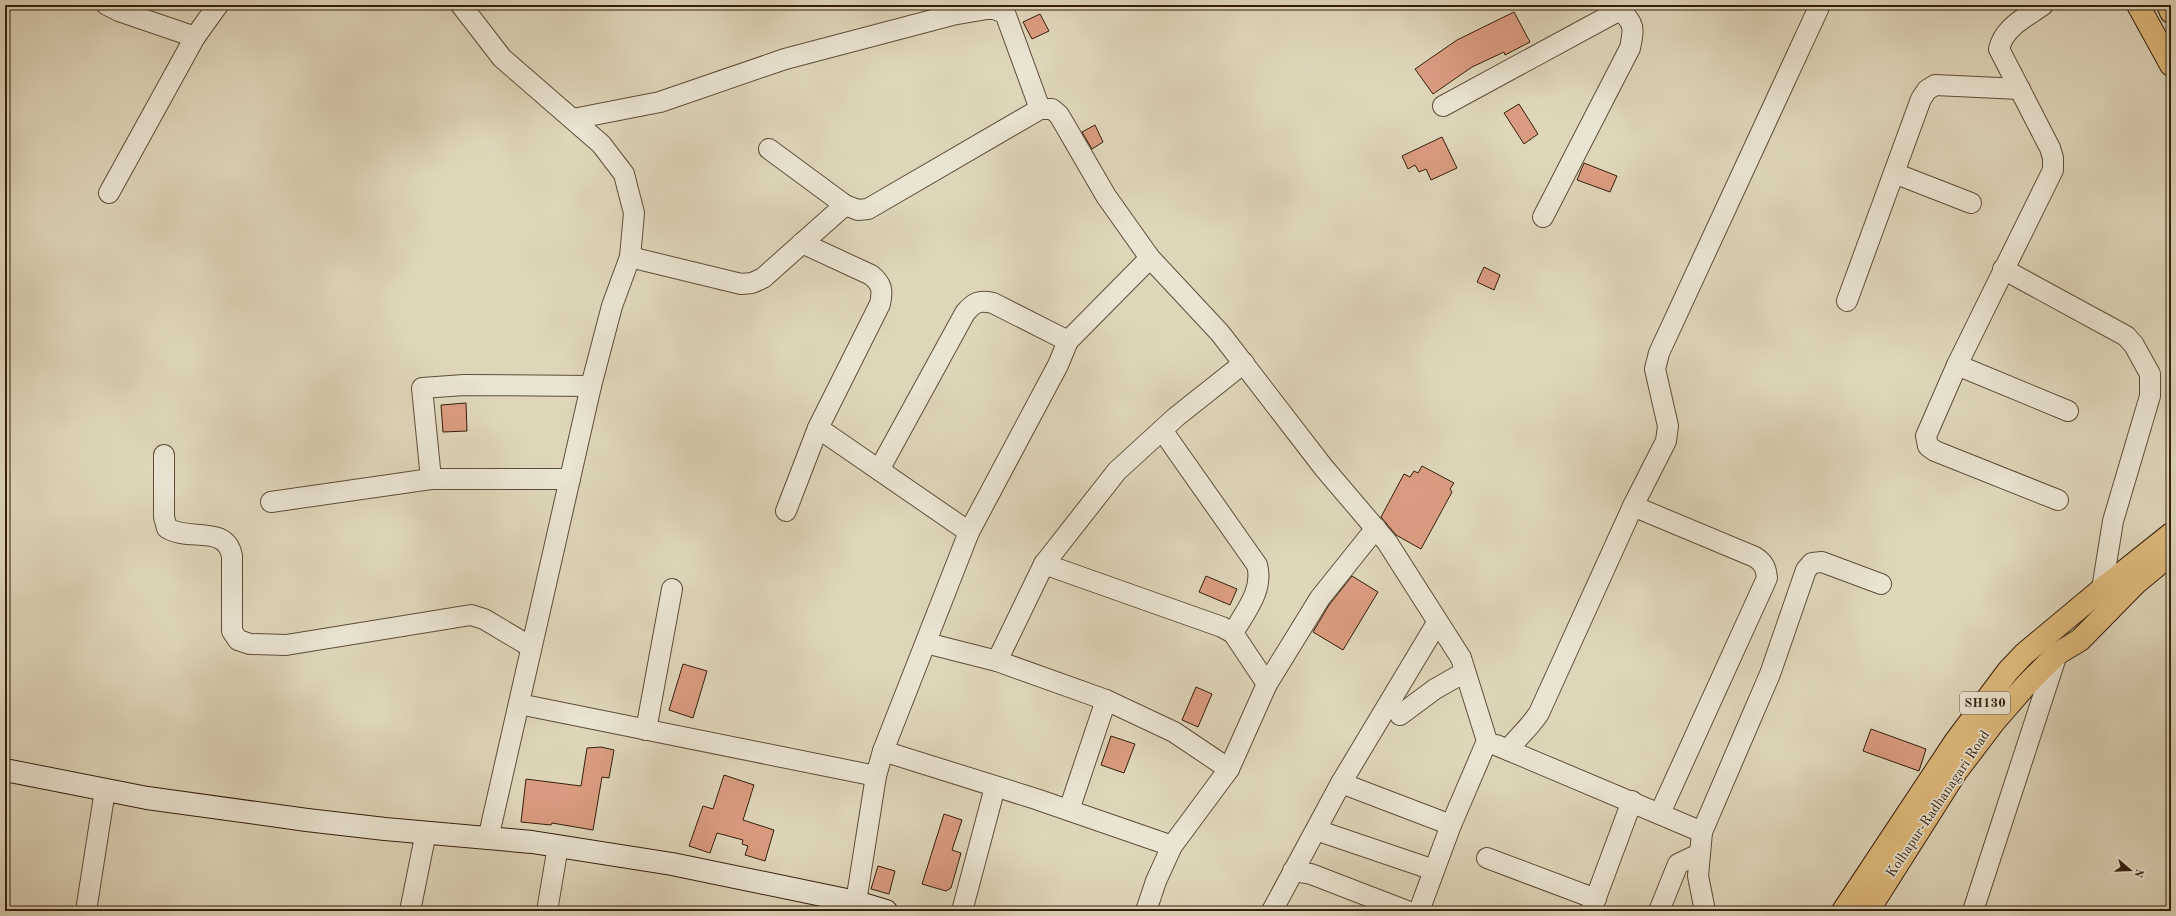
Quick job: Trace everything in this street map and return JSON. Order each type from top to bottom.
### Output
[{"type":"main road","points":[[2138,5],[2171,65]]},
{"type":"main road","points":[[2168,5],[2171,12]]},
{"type":"main road","name":"SH130","points":[[1843,911],[1955,742],[2008,671],[2024,654],[2102,588],[2171,534]]},
{"type":"main road","name":"Kolhapur-Radhanagari Road","points":[[1868,911],[1956,772],[1994,722],[2027,684],[2057,654],[2080,640],[2136,583],[2171,554]]},
{"type":"street","points":[[108,5],[120,12],[195,37]]},
{"type":"street","points":[[109,193],[195,37],[218,5]]},
{"type":"street","points":[[462,5],[502,58],[601,144],[624,174],[634,213],[630,256],[612,306],[591,386],[488,839]]},
{"type":"street","points":[[1508,750],[1521,734],[1529,728],[1539,713],[1633,506],[1666,441],[1668,426],[1655,369],[1659,353],[1820,5]]},
{"type":"street","points":[[2043,5],[2009,29],[2002,38],[1999,49],[2050,148],[2053,158],[2053,170],[1957,365],[1928,428],[1926,436],[1928,446],[1935,451],[2058,500]]},
{"type":"street","points":[[1443,106],[1619,7],[1631,20],[1633,30],[1630,48],[1543,217]]},
{"type":"street","points":[[573,119],[660,102],[785,59],[945,17],[987,9],[994,9],[1005,13],[1040,109]]},
{"type":"street","points":[[1847,301],[1921,99],[1927,90],[1935,85],[2020,89]]},
{"type":"street","points":[[769,149],[845,205],[858,210],[868,209],[1040,109],[1052,109],[1059,115],[1106,196],[1150,258],[1220,333],[1324,468],[1376,528],[1422,594],[1437,623],[1461,658],[1487,742],[1451,825],[1419,911]]},
{"type":"street","points":[[1894,173],[1971,204]]},
{"type":"street","points":[[630,256],[741,284],[752,283],[763,278],[845,205]]},
{"type":"street","points":[[786,511],[818,428],[880,304],[882,293],[879,282],[871,275],[802,243]]},
{"type":"street","points":[[856,902],[876,776],[883,751],[968,532],[1058,365],[1068,341],[1150,258]]},
{"type":"street","points":[[2003,269],[2121,332],[2134,345],[2150,374],[2150,396],[2113,521],[2102,588]]},
{"type":"street","points":[[879,470],[965,313],[972,304],[982,301],[993,303],[1068,341]]},
{"type":"street","points":[[997,661],[1044,564],[1117,471],[1162,430],[1244,363]]},
{"type":"street","points":[[1957,365],[2068,411]]},
{"type":"street","points":[[431,479],[422,388],[464,385],[591,386]]},
{"type":"street","points":[[818,428],[968,532]]},
{"type":"street","points":[[1162,430],[1257,565],[1260,576],[1259,587],[1233,634]]},
{"type":"street","points":[[164,455],[164,518],[167,528],[175,533],[224,539],[230,546],[232,556],[232,632],[238,640],[250,644],[292,644],[471,615],[484,619],[531,647]]},
{"type":"street","points":[[271,502],[431,479],[570,479]]},
{"type":"street","points":[[1633,506],[1755,557],[1766,569],[1767,578],[1660,813]]},
{"type":"street","points":[[1146,911],[1156,881],[1172,846],[1229,769],[1267,684],[1320,598],[1376,528]]},
{"type":"street","points":[[1705,911],[1698,876],[1702,832],[1770,674],[1806,570],[1812,563],[1822,562],[1881,584]]},
{"type":"street","points":[[1044,564],[1222,627],[1233,634],[1267,684]]},
{"type":"street","points":[[646,730],[672,589]]},
{"type":"street","points":[[1272,911],[1302,873],[1307,850],[1341,783],[1437,623]]},
{"type":"street","points":[[926,643],[997,661],[1106,700],[1174,732],[1229,769]]},
{"type":"street","points":[[1973,911],[2057,654]]},
{"type":"street","points":[[1400,716],[1435,689],[1465,672]]},
{"type":"street","points":[[1069,810],[1106,700]]},
{"type":"street","points":[[518,704],[876,776]]},
{"type":"street","points":[[1487,742],[1632,801],[1702,832]]},
{"type":"street","points":[[883,751],[1069,810],[1172,846]]},
{"type":"street","points":[[5,770],[147,798],[307,820],[558,846],[672,864],[856,902],[886,911]]},
{"type":"street","points":[[1341,783],[1451,825]]},
{"type":"street","points":[[962,911],[995,787]]},
{"type":"street","points":[[89,911],[104,790]]},
{"type":"street","points":[[1487,858],[1594,905],[1632,801]]},
{"type":"street","points":[[1316,830],[1434,870]]},
{"type":"street","points":[[410,911],[426,832]]},
{"type":"street","points":[[547,911],[558,846]]},
{"type":"street","points":[[1659,911],[1678,864],[1699,854]]},
{"type":"street","points":[[1302,873],[1407,911]]},
{"type":"building","points":[[1514,12],[1530,42],[1505,55],[1504,52],[1472,67],[1433,94],[1415,69],[1457,40]]},
{"type":"building","points":[[1040,14],[1049,31],[1032,39],[1023,22]]},
{"type":"building","points":[[1519,104],[1538,134],[1524,144],[1504,113]]},
{"type":"building","points":[[1095,125],[1103,142],[1092,149],[1082,132]]},
{"type":"building","points":[[1442,137],[1457,168],[1431,180],[1426,169],[1419,172],[1415,165],[1408,169],[1402,156]]},
{"type":"building","points":[[1584,163],[1617,176],[1610,192],[1577,180]]},
{"type":"building","points":[[1484,267],[1500,275],[1494,290],[1477,282]]},
{"type":"building","points":[[466,403],[467,431],[443,432],[441,405]]},
{"type":"building","points":[[1422,466],[1454,483],[1450,489],[1452,492],[1421,549],[1396,535],[1381,517],[1404,474],[1410,477],[1414,471],[1418,473]]},
{"type":"building","points":[[1206,576],[1237,589],[1230,605],[1199,592]]},
{"type":"building","points":[[1352,576],[1378,592],[1343,650],[1313,632],[1329,605]]},
{"type":"building","points":[[683,664],[707,671],[693,718],[669,710]]},
{"type":"building","points":[[1196,687],[1212,694],[1198,727],[1182,720]]},
{"type":"building","points":[[1871,729],[1926,749],[1919,771],[1863,751]]},
{"type":"building","points":[[1111,736],[1135,744],[1124,773],[1101,765]]},
{"type":"building","points":[[601,747],[614,750],[609,778],[602,777],[593,830],[552,823],[551,825],[521,822],[526,779],[581,786],[587,748]]},
{"type":"building","points":[[724,775],[754,785],[743,820],[774,830],[765,861],[745,855],[748,846],[742,844],[743,840],[717,833],[710,853],[689,846],[703,806],[713,809]]},
{"type":"building","points":[[944,814],[962,820],[952,850],[961,853],[951,888],[946,891],[922,884]]},
{"type":"building","points":[[878,866],[895,871],[889,894],[871,889]]}]
